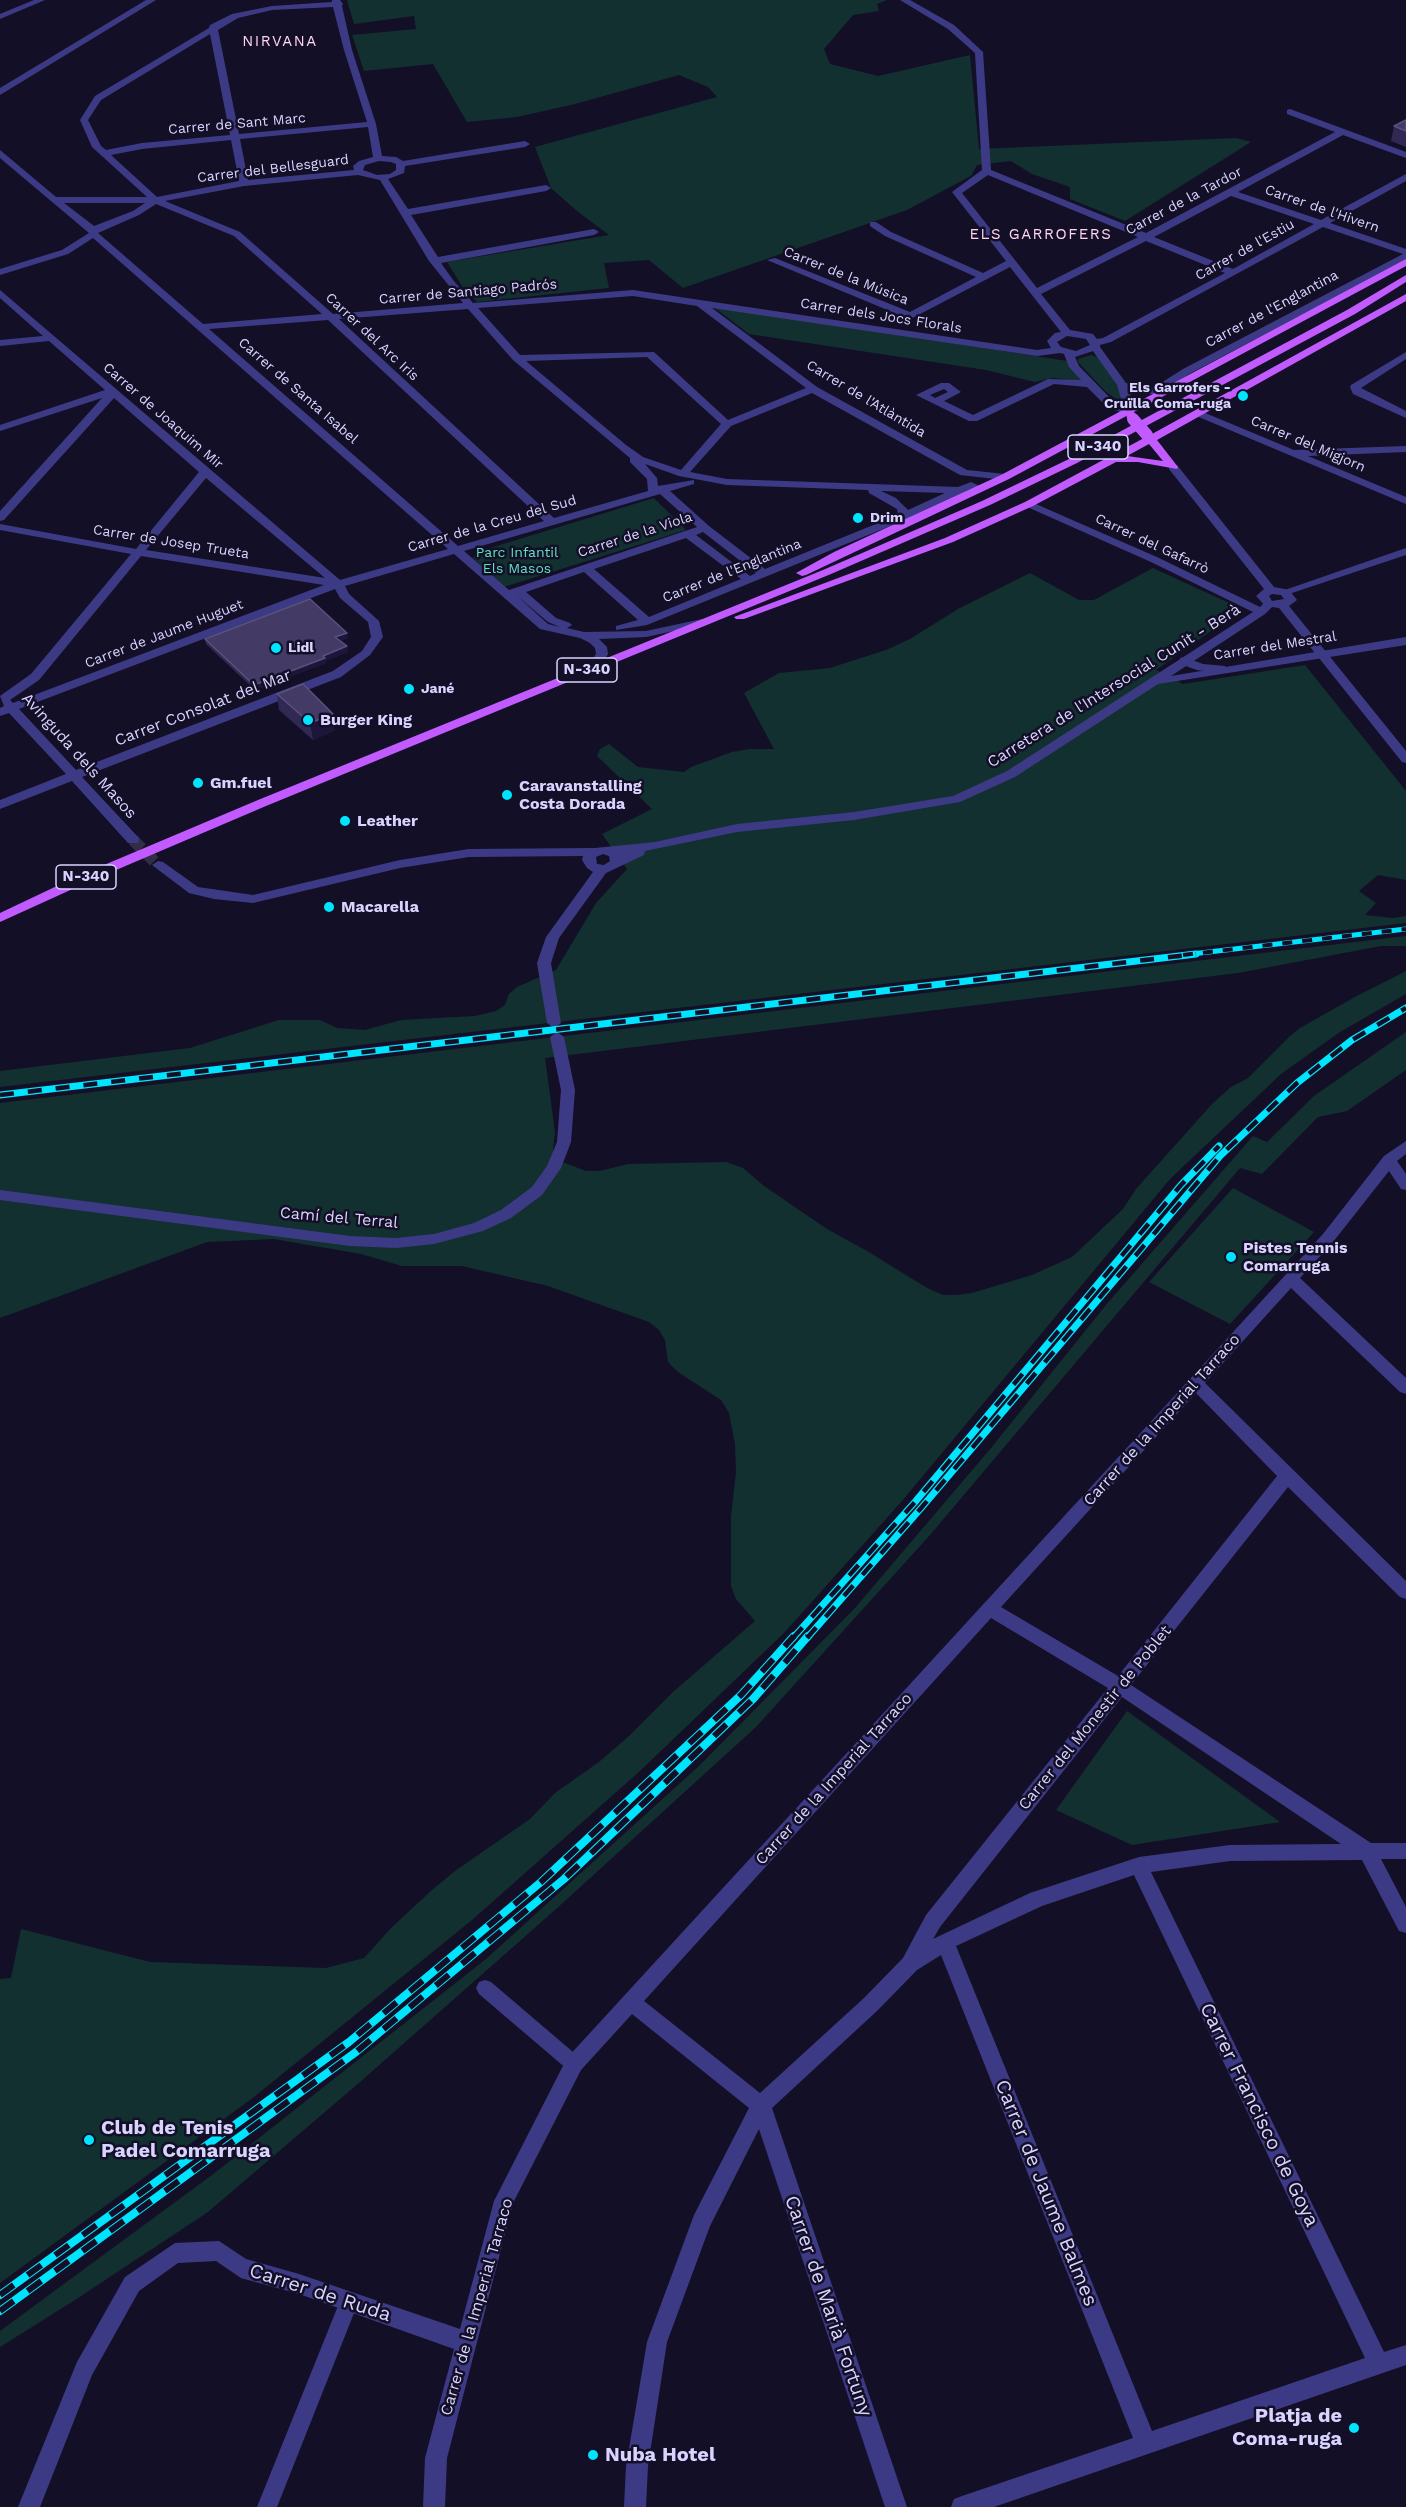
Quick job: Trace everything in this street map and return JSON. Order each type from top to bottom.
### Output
[{"type":"main road","points":[[778,590],[790,580],[905,519],[976,487],[1005,477],[1130,414],[1160,392],[1406,262]]},
{"type":"main road","name":"N-340","points":[[0,918],[7,912],[291,791],[778,590],[827,572],[986,503],[1072,461],[1351,312],[1406,279]]},
{"type":"main road","points":[[685,629],[711,627],[851,577],[949,540],[1029,504],[1406,297]]},
{"type":"main road","points":[[1130,414],[1171,465]]},
{"type":"main road","points":[[1170,428],[1163,441],[1172,456],[1171,465]]},
{"type":"main road","points":[[1113,459],[1138,459],[1171,465]]},
{"type":"street","points":[[2,14],[41,0]]},
{"type":"street","points":[[0,92],[152,0]]},
{"type":"street","points":[[904,0],[951,27],[979,51],[987,171]]},
{"type":"street","points":[[155,200],[97,147],[84,120],[98,98],[213,27],[251,11],[337,2],[348,50],[372,124],[378,158]]},
{"type":"street","points":[[213,27],[244,183]]},
{"type":"street","points":[[1290,112],[1406,155]]},
{"type":"street","name":"Carrer de Sant Marc","points":[[105,153],[142,146],[372,124]]},
{"type":"street","name":"Carrer de la Tardor","points":[[1037,292],[1146,238],[1342,132]]},
{"type":"street","points":[[401,164],[401,171],[398,174],[383,178],[371,177],[358,172],[358,166],[362,163],[378,158],[393,159],[401,164],[525,144]]},
{"type":"street","name":"Carrer de Santa Isabel","points":[[0,153],[94,232],[456,550],[512,593],[544,627],[584,635],[646,634],[702,622]]},
{"type":"street","points":[[0,169],[12,165]]},
{"type":"street","points":[[987,171],[957,192],[1067,333]]},
{"type":"street","points":[[987,171],[1233,273]]},
{"type":"street","name":"Carrer del Bellesguard","points":[[54,200],[155,200],[244,183],[358,172]]},
{"type":"street","name":"Carrer de l'Estiu","points":[[1064,352],[1084,353],[1406,177]]},
{"type":"street","points":[[383,178],[449,282],[472,305],[517,358],[634,456],[688,477],[727,482],[958,490]]},
{"type":"street","points":[[407,213],[417,209],[546,188]]},
{"type":"street","name":"Carrer de l'Hivern","points":[[1230,192],[1406,254]]},
{"type":"street","name":"Carrer del Bellesguard","points":[[0,272],[65,252],[94,232],[136,213],[155,200]]},
{"type":"street","name":"Carrer del Arc Iris","points":[[155,200],[237,234],[331,317],[553,523]]},
{"type":"street","points":[[873,224],[888,234],[983,277]]},
{"type":"street","points":[[434,261],[594,232]]},
{"type":"street","name":"Carrer de l'Englantina","points":[[1160,392],[1187,370],[1406,254]]},
{"type":"street","name":"Carrer de la Música","points":[[772,260],[910,316]]},
{"type":"street","points":[[883,330],[1012,262]]},
{"type":"street","name":"Carrer de Joaquim Mir","points":[[0,293],[112,392],[338,584]]},
{"type":"street","name":"Carrer de Santiago Padrós","points":[[201,327],[633,293],[700,303]]},
{"type":"street","name":"Carrer dels Jocs Florals","points":[[700,303],[1037,353],[1064,352]]},
{"type":"street","name":"Carrer de l'Atlàntida","points":[[700,303],[813,389],[964,473],[1005,477]]},
{"type":"street","points":[[1067,333],[1083,334],[1095,345],[1122,385],[1130,414],[1112,406],[1052,341],[1059,335],[1067,333]]},
{"type":"street","points":[[0,343],[51,338]]},
{"type":"street","points":[[517,358],[650,354],[727,424]]},
{"type":"street","points":[[1406,355],[1355,387],[1357,393],[1406,414]]},
{"type":"street","points":[[936,401],[974,420],[1052,381],[1092,384]]},
{"type":"street","points":[[1122,385],[1134,390],[1160,392]]},
{"type":"street","points":[[675,500],[688,487],[688,477],[727,424],[813,389]]},
{"type":"street","points":[[0,428],[112,392]]},
{"type":"street","points":[[0,518],[112,392]]},
{"type":"street","name":"Carrer del Migjorn","points":[[1198,413],[1406,501]]},
{"type":"street","points":[[1292,453],[1406,449]]},
{"type":"street","points":[[634,456],[634,461],[652,478],[657,490],[675,500],[705,528],[764,573]]},
{"type":"street","points":[[1171,465],[1270,590],[1285,592],[1406,551]]},
{"type":"street","points":[[4,703],[35,677],[205,472]]},
{"type":"street","points":[[964,473],[976,487]]},
{"type":"street","name":"Carrer de la Creu del Sud","points":[[338,584],[553,523],[657,490],[688,477]]},
{"type":"street","name":"Carrer de l'Englantina","points":[[512,593],[552,620],[569,626],[622,628],[647,622],[764,573],[905,519],[958,490],[976,487]]},
{"type":"street","points":[[861,488],[892,500],[902,508],[905,519]]},
{"type":"street","name":"Carrer del Gafarrò","points":[[1029,504],[1265,608]]},
{"type":"street","name":"Carrer de Josep Trueta","points":[[0,527],[137,552],[338,584]]},
{"type":"street","name":"Carrer de la Viola","points":[[512,593],[705,528]]},
{"type":"street","points":[[688,534],[748,580]]},
{"type":"street","points":[[289,576],[299,572],[309,560]]},
{"type":"street","points":[[585,567],[647,622]]},
{"type":"street","name":"Carrer de Jaume Huguet","points":[[4,703],[43,697],[338,584]]},
{"type":"street","name":"Carrer Consolat del Mar","points":[[0,805],[349,667],[366,652],[376,637],[373,621],[344,596],[338,584]]},
{"type":"street","points":[[1270,590],[1262,596],[1265,608],[1282,605],[1291,600],[1285,592]]},
{"type":"street","points":[[1282,605],[1406,759]]},
{"type":"street","name":"Carretera de l'Intersocial Cunit - Berà","points":[[158,865],[194,890],[253,899],[400,864],[469,853],[596,854],[655,846],[737,828],[854,816],[956,798],[1011,774],[1265,608]]},
{"type":"street","points":[[584,635],[601,647],[602,654],[594,667]]},
{"type":"street","name":"Carrer del Mestral","points":[[1149,683],[1221,669],[1406,641]]},
{"type":"street","points":[[1184,661],[1201,668],[1221,669]]},
{"type":"street","points":[[35,677],[43,697]]},
{"type":"street","name":"Avinguda dels Masos","points":[[4,703],[133,840]]},
{"type":"street","name":"Carretera de l'Intersocial Cunit - Berà","points":[[602,870],[614,867],[617,862],[655,846]]},
{"type":"street","points":[[602,870],[590,866],[596,854],[615,854],[617,862]]},
{"type":"street","name":"Camí del Terral","points":[[0,1195],[350,1241],[396,1243],[434,1239],[478,1227],[506,1214],[537,1191],[554,1168],[564,1142],[568,1090],[547,990],[544,963],[553,937],[602,870]]},
{"type":"street","name":"Carrer de la Imperial Tarraco","points":[[434,2507],[436,2458],[504,2201],[574,2064],[1291,1279],[1328,1238],[1389,1160],[1406,1146]]},
{"type":"street","points":[[1389,1160],[1406,1185]]},
{"type":"street","points":[[1291,1279],[1406,1388]]},
{"type":"street","points":[[1196,1383],[1406,1592]]},
{"type":"street","name":"Carrer del Monestir de Poblet","points":[[910,1964],[933,1921],[1287,1476]]},
{"type":"street","points":[[990,1609],[1121,1687],[1366,1850],[1406,1925]]},
{"type":"street","points":[[635,2507],[637,2466],[657,2342],[701,2222],[761,2105],[871,2004],[910,1964],[945,1942],[1037,1899],[1139,1865],[1230,1852],[1406,1851]]},
{"type":"street","name":"Carrer Francisco de Goya","points":[[1139,1865],[1379,2364]]},
{"type":"street","name":"Carrer de Jaume Balmes","points":[[945,1942],[1146,2444]]},
{"type":"street","points":[[485,1988],[574,2064]]},
{"type":"street","points":[[632,2003],[761,2105]]},
{"type":"street","name":"Carrer de Marià Fortuny","points":[[761,2105],[896,2507]]},
{"type":"street","name":"Carrer de Ruda","points":[[29,2507],[84,2369],[132,2284],[175,2253],[219,2251],[242,2268],[299,2284],[466,2342]]},
{"type":"street","points":[[267,2507],[349,2303]]},
{"type":"street","points":[[962,2507],[1240,2414],[1406,2355]]},
{"type":"green space","points":[[347,0],[887,0],[877,4],[879,11],[853,15],[824,49],[830,64],[878,76],[970,55],[979,149],[1236,138],[1251,142],[1125,221],[1070,199],[1070,187],[1032,174],[1011,161],[977,165],[971,176],[907,210],[683,288],[649,260],[604,263],[609,288],[477,302],[462,286],[447,262],[609,235],[551,188],[535,147],[717,97],[708,87],[679,75],[575,104],[517,117],[467,122],[433,64],[364,71],[352,35],[416,29],[414,16],[354,24]]},
{"type":"green space","points":[[711,305],[1067,361],[1083,381],[1053,378],[1035,382],[986,370],[749,334]]},
{"type":"green space","points":[[1091,355],[1101,358],[1123,395],[1121,399],[1116,399],[1106,392],[1078,362],[1078,359]]},
{"type":"green space","name":"Parc Infantil Els Masos","points":[[654,498],[686,530],[507,586],[503,586],[473,558],[477,552]]},
{"type":"green space","points":[[1153,568],[1242,609],[1156,670],[1183,684],[1305,665],[1406,791],[1406,880],[1378,875],[1359,891],[1376,903],[1365,915],[1393,918],[1406,916],[1406,923],[0,1087],[0,1071],[190,1048],[279,1020],[320,1020],[337,1028],[365,1030],[401,1020],[475,1016],[496,1011],[505,1005],[509,994],[517,987],[556,970],[596,903],[627,869],[602,834],[652,809],[597,756],[600,749],[609,744],[638,767],[684,772],[691,767],[732,752],[774,749],[744,693],[779,673],[830,668],[886,650],[910,639],[958,609],[1030,573],[1079,600],[1094,600]]},
{"type":"green space","points":[[1406,936],[1406,946],[1381,946],[1238,973],[545,1058],[555,1132],[553,1151],[560,1161],[586,1171],[600,1171],[628,1164],[726,1162],[743,1168],[764,1186],[827,1229],[927,1288],[943,1295],[958,1295],[1032,1275],[1072,1257],[1123,1209],[1136,1189],[1212,1104],[1231,1087],[1248,1078],[1290,1036],[1355,997],[1406,971],[1406,994],[1340,1032],[1281,1074],[1170,1179],[902,1501],[784,1633],[640,1771],[472,1920],[254,2097],[0,2283],[0,1979],[11,1978],[21,1929],[150,1962],[326,1968],[364,1958],[391,1928],[432,1890],[455,1871],[530,1819],[555,1793],[599,1762],[673,1692],[755,1621],[736,1599],[731,1586],[731,1516],[736,1472],[735,1444],[729,1413],[721,1400],[678,1372],[668,1362],[665,1340],[659,1330],[649,1322],[548,1286],[462,1266],[402,1266],[361,1254],[274,1239],[207,1242],[0,1318],[0,1103]]},
{"type":"green space","points":[[1406,1032],[1406,1070],[1347,1111],[1318,1117],[1262,1174],[1240,1168],[930,1535],[756,1727],[555,1910],[208,2212],[0,2347],[0,2331],[212,2175],[486,1959],[700,1765],[855,1608],[991,1448],[1106,1305],[1253,1136],[1267,1142],[1314,1096]]},
{"type":"green space","name":"Pistes Tennis Comarruga","points":[[1233,1188],[1314,1232],[1230,1324],[1149,1282]]},
{"type":"green space","points":[[1127,1711],[1280,1822],[1132,1845],[1056,1810]]},
{"type":"building","points":[[1406,120],[1406,131],[1394,126]]},
{"type":"building","name":"Lidl","points":[[310,599],[347,633],[335,637],[347,646],[323,656],[325,658],[254,685],[205,639]]},
{"type":"building","points":[[303,684],[333,714],[310,723],[277,694]]},
{"type":"tunnel","points":[[133,840],[158,865]]},
{"type":"railway","points":[[1183,955],[1406,929]]},
{"type":"railway","points":[[0,1095],[1196,954]]},
{"type":"railway","points":[[807,1638],[922,1507],[1220,1156],[1297,1083],[1352,1040],[1406,1008]]},
{"type":"railway","points":[[793,1638],[915,1502],[1181,1185],[1219,1146]]},
{"type":"railway","points":[[0,2295],[349,2042],[541,1882],[741,1695],[794,1636]]},
{"type":"railway","points":[[0,2311],[356,2052],[564,1879],[753,1699],[808,1636]]},
{"type":"place","name":"Els Garrofers - Cruïlla Coma-ruga","points":[[1243,396]]},
{"type":"place","name":"Drim","points":[[858,518]]},
{"type":"place","name":"Lidl","points":[[276,648]]},
{"type":"place","name":"Jané","points":[[409,689]]},
{"type":"place","name":"Burger King","points":[[308,720]]},
{"type":"place","name":"Gm.fuel","points":[[198,783]]},
{"type":"place","name":"Caravanstalling Costa Dorada","points":[[507,795]]},
{"type":"place","name":"Leather","points":[[345,821]]},
{"type":"place","name":"Macarella","points":[[329,907]]},
{"type":"place","name":"Pistes Tennis Comarruga","points":[[1231,1257]]},
{"type":"place","name":"Club de Tenis Padel Comarruga","points":[[89,2140]]},
{"type":"place","name":"Platja de Coma-ruga","points":[[1354,2428]]},
{"type":"place","name":"Nuba Hotel","points":[[593,2455]]},
{"type":"district","name":"NIRVANA","points":[[280,42]]},
{"type":"district","name":"ELS GARROFERS","points":[[1041,235]]}]
